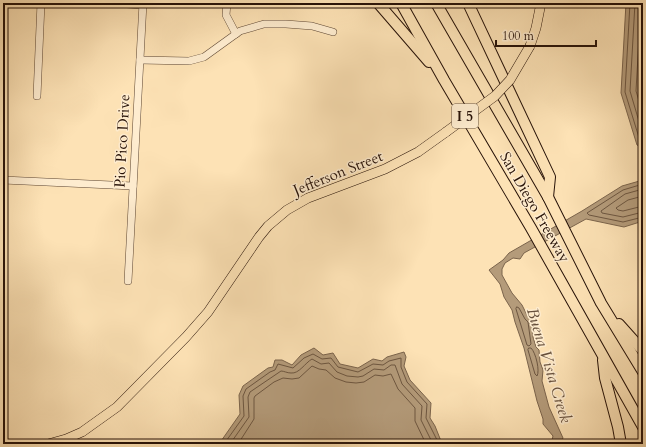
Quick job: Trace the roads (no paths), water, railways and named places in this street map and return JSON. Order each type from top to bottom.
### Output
[{"type":"highway","points":[[378,3],[444,80]]},
{"type":"highway","name":"San Diego Freeway","points":[[401,3],[444,80],[531,228],[643,427]]},
{"type":"highway","name":"San Diego Freeway","points":[[436,3],[548,197],[601,303],[643,372]]},
{"type":"highway","points":[[468,3],[550,178],[548,197]]},
{"type":"highway","points":[[601,303],[643,351]]},
{"type":"highway","points":[[603,356],[605,378],[621,444]]},
{"type":"main road","name":"Jefferson Street","points":[[48,444],[66,439],[82,432],[117,407],[186,337],[208,312],[258,237],[268,226],[287,210],[308,198],[385,169],[418,152],[495,96],[510,80],[530,46],[536,28],[541,3]]},
{"type":"street","points":[[36,96],[41,3]]},
{"type":"street","points":[[111,3],[143,4]]},
{"type":"street","points":[[227,3],[226,15],[236,34]]},
{"type":"street","name":"Pio Pico Drive","points":[[128,281],[143,4]]},
{"type":"street","points":[[140,60],[190,62],[204,57],[240,31],[264,24],[312,26],[333,32]]},
{"type":"street","points":[[3,180],[133,186]]},
{"type":"water","points":[[626,3],[643,3],[643,148],[637,145],[621,93]]},
{"type":"water","points":[[643,180],[643,221],[624,227],[586,219],[524,253],[520,259],[513,258],[505,263],[502,269],[502,275],[512,293],[522,305],[528,317],[532,317],[533,337],[536,347],[539,350],[540,362],[543,370],[542,381],[549,407],[563,438],[560,444],[551,444],[553,436],[543,424],[543,419],[524,348],[512,310],[504,297],[500,284],[489,270],[503,260],[509,253],[622,186]]},
{"type":"water","points":[[314,348],[323,355],[333,353],[340,364],[358,368],[373,359],[382,361],[387,357],[404,352],[406,357],[404,366],[410,380],[431,403],[430,418],[441,441],[447,444],[219,444],[240,414],[239,395],[243,386],[268,368],[273,367],[275,360],[282,360],[292,365],[301,355]]},
{"type":"water label","name":"Buena Vista Creek","points":[[550,365]]}]
